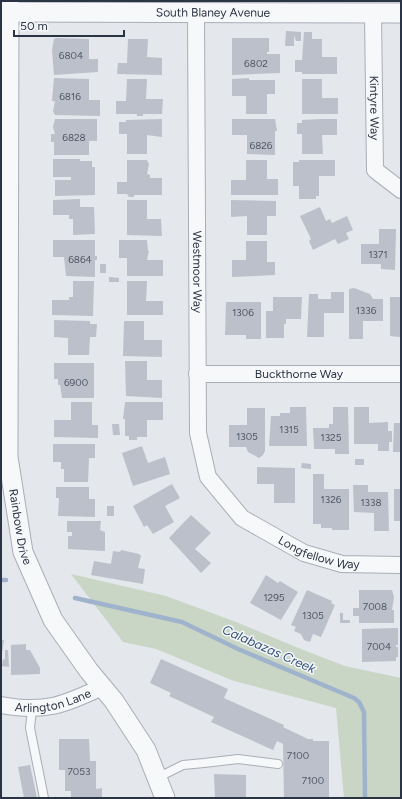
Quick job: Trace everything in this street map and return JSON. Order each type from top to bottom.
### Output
[{"type":"street","name":"South Blaney Avenue","points":[[6,8],[196,13],[401,14]]},
{"type":"street","name":"Rainbow Drive","points":[[6,8],[8,457],[23,552],[53,620],[89,671],[114,701],[146,750],[165,798]]},
{"type":"street","name":"Westmoor Way","points":[[196,13],[198,433],[208,477],[242,518]]},
{"type":"street","name":"Kintyre Way","points":[[373,14],[375,170],[401,190]]},
{"type":"street","name":"Buckthorne Way","points":[[197,374],[401,374]]},
{"type":"street","name":"Longfellow Way","points":[[242,518],[304,552],[342,564],[401,565]]},
{"type":"street","name":"Arlington Lane","points":[[1,705],[42,709],[69,703],[102,687]]},
{"type":"lane","points":[[32,709],[30,728],[44,798]]},
{"type":"lane","points":[[158,778],[183,766],[238,759],[278,764]]},
{"type":"green space","points":[[71,574],[166,596],[236,622],[345,666],[401,678],[401,798],[344,798],[336,708],[234,681],[156,649],[123,642]]},
{"type":"building","points":[[286,31],[301,32],[301,41],[296,41],[294,35],[294,46],[285,46]]},
{"type":"building","points":[[304,32],[312,32],[312,39],[322,39],[322,57],[337,57],[337,74],[302,74],[302,72],[295,72],[295,60],[302,60]]},
{"type":"building","points":[[232,38],[269,38],[269,52],[267,52],[267,54],[280,54],[280,73],[232,75]]},
{"type":"building","points":[[54,39],[89,39],[89,59],[98,59],[98,72],[54,75],[52,50]]},
{"type":"building","points":[[128,39],[148,39],[147,57],[162,58],[162,75],[117,74],[118,63],[127,63]]},
{"type":"building","points":[[54,78],[89,79],[89,100],[100,100],[100,116],[55,115],[53,111],[55,101],[52,101]]},
{"type":"building","points":[[249,78],[249,80],[275,80],[275,94],[267,94],[267,114],[246,114],[246,96],[232,96],[232,79]]},
{"type":"building","points":[[127,79],[147,79],[146,99],[163,99],[162,114],[143,114],[143,116],[137,116],[137,114],[116,114],[116,101],[126,101]]},
{"type":"building","points":[[302,79],[322,79],[322,98],[338,98],[338,114],[302,114]]},
{"type":"building","points":[[55,119],[97,119],[97,141],[89,141],[89,155],[54,155],[54,142],[51,142],[51,134],[55,134],[53,127]]},
{"type":"building","points":[[162,119],[162,137],[147,135],[147,154],[127,154],[127,134],[119,134],[119,122],[126,122],[126,120]]},
{"type":"building","points":[[232,119],[275,119],[277,131],[275,131],[275,155],[247,154],[247,135],[232,135]]},
{"type":"building","points":[[337,119],[337,135],[322,135],[323,154],[302,154],[302,134],[297,134],[297,123],[302,123],[302,120]]},
{"type":"building","points":[[53,159],[80,159],[80,161],[92,161],[92,167],[95,167],[95,195],[55,196],[55,180],[71,180],[71,177],[53,177]]},
{"type":"building","points":[[127,160],[147,160],[149,164],[147,174],[150,175],[150,178],[162,178],[162,195],[134,195],[134,197],[129,197],[127,194],[117,194],[117,182],[127,182]]},
{"type":"building","points":[[246,160],[267,160],[267,179],[278,179],[278,195],[231,195],[231,180],[246,180]]},
{"type":"building","points":[[299,160],[335,160],[335,176],[319,176],[319,196],[316,196],[316,199],[299,199],[299,186],[293,186],[293,162],[299,162]]},
{"type":"building","points":[[80,199],[80,207],[94,207],[95,234],[73,235],[73,219],[69,219],[69,215],[53,215],[53,200]]},
{"type":"building","points":[[127,200],[147,200],[147,219],[161,219],[162,236],[127,235]]},
{"type":"building","points":[[231,200],[276,201],[276,216],[267,216],[267,235],[247,235],[247,216],[231,217]]},
{"type":"building","points":[[320,207],[326,221],[330,219],[332,223],[347,216],[353,230],[346,233],[349,239],[338,244],[335,239],[313,250],[309,241],[311,239],[300,216]]},
{"type":"building","points":[[379,229],[396,229],[395,270],[381,269],[381,264],[361,264],[361,244],[379,244]]},
{"type":"building","points":[[53,240],[95,240],[95,256],[97,256],[97,260],[95,260],[95,277],[66,276],[64,257],[53,257]]},
{"type":"building","points":[[119,240],[147,240],[149,251],[147,260],[163,260],[163,276],[127,276],[127,258],[119,258]]},
{"type":"building","points":[[246,241],[267,241],[267,262],[275,262],[275,275],[232,277],[232,260],[246,260]]},
{"type":"building","points":[[100,264],[106,264],[106,273],[100,273]]},
{"type":"building","points":[[109,277],[119,278],[119,282],[109,282]]},
{"type":"building","points":[[73,281],[94,281],[93,316],[52,315],[52,300],[69,300],[69,297],[73,297]]},
{"type":"building","points":[[127,281],[147,281],[146,301],[163,301],[163,315],[127,315]]},
{"type":"building","points":[[354,288],[370,294],[373,299],[383,299],[383,321],[363,321],[363,339],[349,339],[349,289]]},
{"type":"building","points":[[331,292],[344,292],[344,313],[324,313],[324,337],[307,337],[309,294],[318,294],[318,299],[331,299]]},
{"type":"building","points":[[273,297],[302,297],[301,319],[286,319],[286,324],[284,324],[284,338],[266,338],[266,311],[273,311]]},
{"type":"building","points":[[390,297],[401,297],[401,336],[399,337],[390,336]]},
{"type":"building","points":[[226,302],[261,302],[261,339],[246,339],[246,335],[225,335]]},
{"type":"building","points":[[54,320],[90,321],[90,324],[97,324],[96,337],[90,337],[89,355],[68,355],[68,338],[54,337]]},
{"type":"building","points":[[124,321],[144,321],[144,340],[162,340],[162,357],[123,356]]},
{"type":"building","points":[[125,361],[147,361],[147,380],[162,380],[162,398],[126,396]]},
{"type":"building","points":[[54,363],[94,363],[94,398],[62,398],[60,385],[58,385],[58,379],[54,379]]},
{"type":"building","points":[[71,402],[92,402],[92,425],[98,425],[98,438],[54,437],[54,420],[71,420]]},
{"type":"building","points":[[125,402],[163,402],[163,420],[147,420],[147,437],[137,437],[137,440],[129,440],[129,436],[125,436],[125,419],[123,419]]},
{"type":"building","points":[[290,407],[306,407],[307,446],[269,446],[271,416],[280,416],[280,413],[290,413]]},
{"type":"building","points":[[333,407],[348,407],[349,454],[335,454],[335,449],[314,449],[313,428],[329,428],[329,424],[333,424]]},
{"type":"building","points":[[354,407],[369,407],[369,423],[388,422],[388,431],[392,431],[392,442],[389,442],[389,451],[378,451],[378,444],[354,444]]},
{"type":"building","points":[[247,408],[265,408],[265,451],[259,458],[248,452],[246,447],[229,447],[229,425],[247,425]]},
{"type":"building","points":[[394,423],[401,423],[401,452],[393,452]]},
{"type":"building","points":[[112,424],[119,424],[120,435],[113,435]]},
{"type":"building","points":[[53,444],[95,444],[95,458],[89,458],[88,482],[64,482],[64,469],[61,469],[61,462],[53,462]]},
{"type":"building","points":[[142,446],[148,463],[165,457],[170,474],[133,486],[122,453]]},
{"type":"building","points":[[355,459],[364,459],[364,465],[355,465]]},
{"type":"building","points":[[302,463],[311,464],[311,469],[301,468]]},
{"type":"building","points":[[257,467],[295,468],[295,503],[274,503],[274,484],[257,484]]},
{"type":"building","points":[[313,474],[324,474],[324,489],[349,489],[349,530],[332,530],[332,528],[321,528],[321,524],[313,524]]},
{"type":"building","points":[[172,484],[180,498],[165,506],[174,522],[153,534],[147,525],[144,527],[133,506]]},
{"type":"building","points":[[353,485],[368,485],[368,492],[388,492],[389,531],[374,531],[374,513],[354,512]]},
{"type":"building","points":[[56,487],[89,487],[89,499],[95,499],[95,517],[58,516],[59,498],[56,498]]},
{"type":"building","points":[[394,489],[401,489],[401,521],[394,521]]},
{"type":"building","points":[[107,506],[114,506],[114,516],[107,516]]},
{"type":"building","points":[[191,515],[211,533],[195,549],[211,563],[201,573],[169,538]]},
{"type":"building","points":[[67,521],[101,521],[100,530],[105,532],[105,551],[68,549],[68,536],[72,536],[72,532],[67,532]]},
{"type":"building","points":[[121,550],[139,554],[141,556],[138,568],[145,569],[143,584],[91,575],[94,561],[111,564],[113,551],[120,552]]},
{"type":"building","points":[[266,575],[278,583],[280,581],[298,592],[281,620],[250,603]]},
{"type":"building","points":[[307,590],[332,601],[331,603],[335,605],[321,637],[313,634],[310,642],[304,640],[301,634],[294,631],[296,627],[291,625]]},
{"type":"building","points":[[359,590],[392,590],[394,597],[392,610],[394,610],[394,623],[359,623],[359,616],[353,616],[353,608],[359,608]]},
{"type":"building","points":[[340,613],[343,613],[343,620],[350,620],[350,623],[340,623]]},
{"type":"building","points":[[398,628],[398,645],[396,645],[396,647],[398,647],[398,657],[396,657],[396,661],[362,662],[362,629]]},
{"type":"building","points":[[1,640],[4,640],[2,653],[1,653]]},
{"type":"building","points":[[26,644],[26,650],[30,650],[40,668],[40,674],[11,675],[11,645]]},
{"type":"building","points":[[5,650],[8,650],[9,667],[2,666],[3,659],[5,660]]},
{"type":"building","points":[[161,659],[228,689],[224,698],[284,725],[283,727],[308,739],[313,739],[313,741],[329,741],[329,798],[284,798],[283,744],[277,741],[273,750],[211,722],[214,717],[169,696],[171,693],[150,683]]},
{"type":"building","points":[[59,739],[89,739],[90,761],[96,761],[96,789],[102,788],[102,798],[71,798],[71,791],[65,791],[65,770],[59,770]]},
{"type":"building","points":[[30,765],[37,798],[24,798],[18,767]]},
{"type":"building","points":[[214,774],[246,775],[246,798],[215,798]]},
{"type":"waterway","name":"Calabazas Creek","points":[[1,580],[6,580]]},
{"type":"waterway","name":"Calabazas Creek","points":[[75,598],[182,622],[238,649],[354,698],[359,702],[364,712],[365,798]]}]
